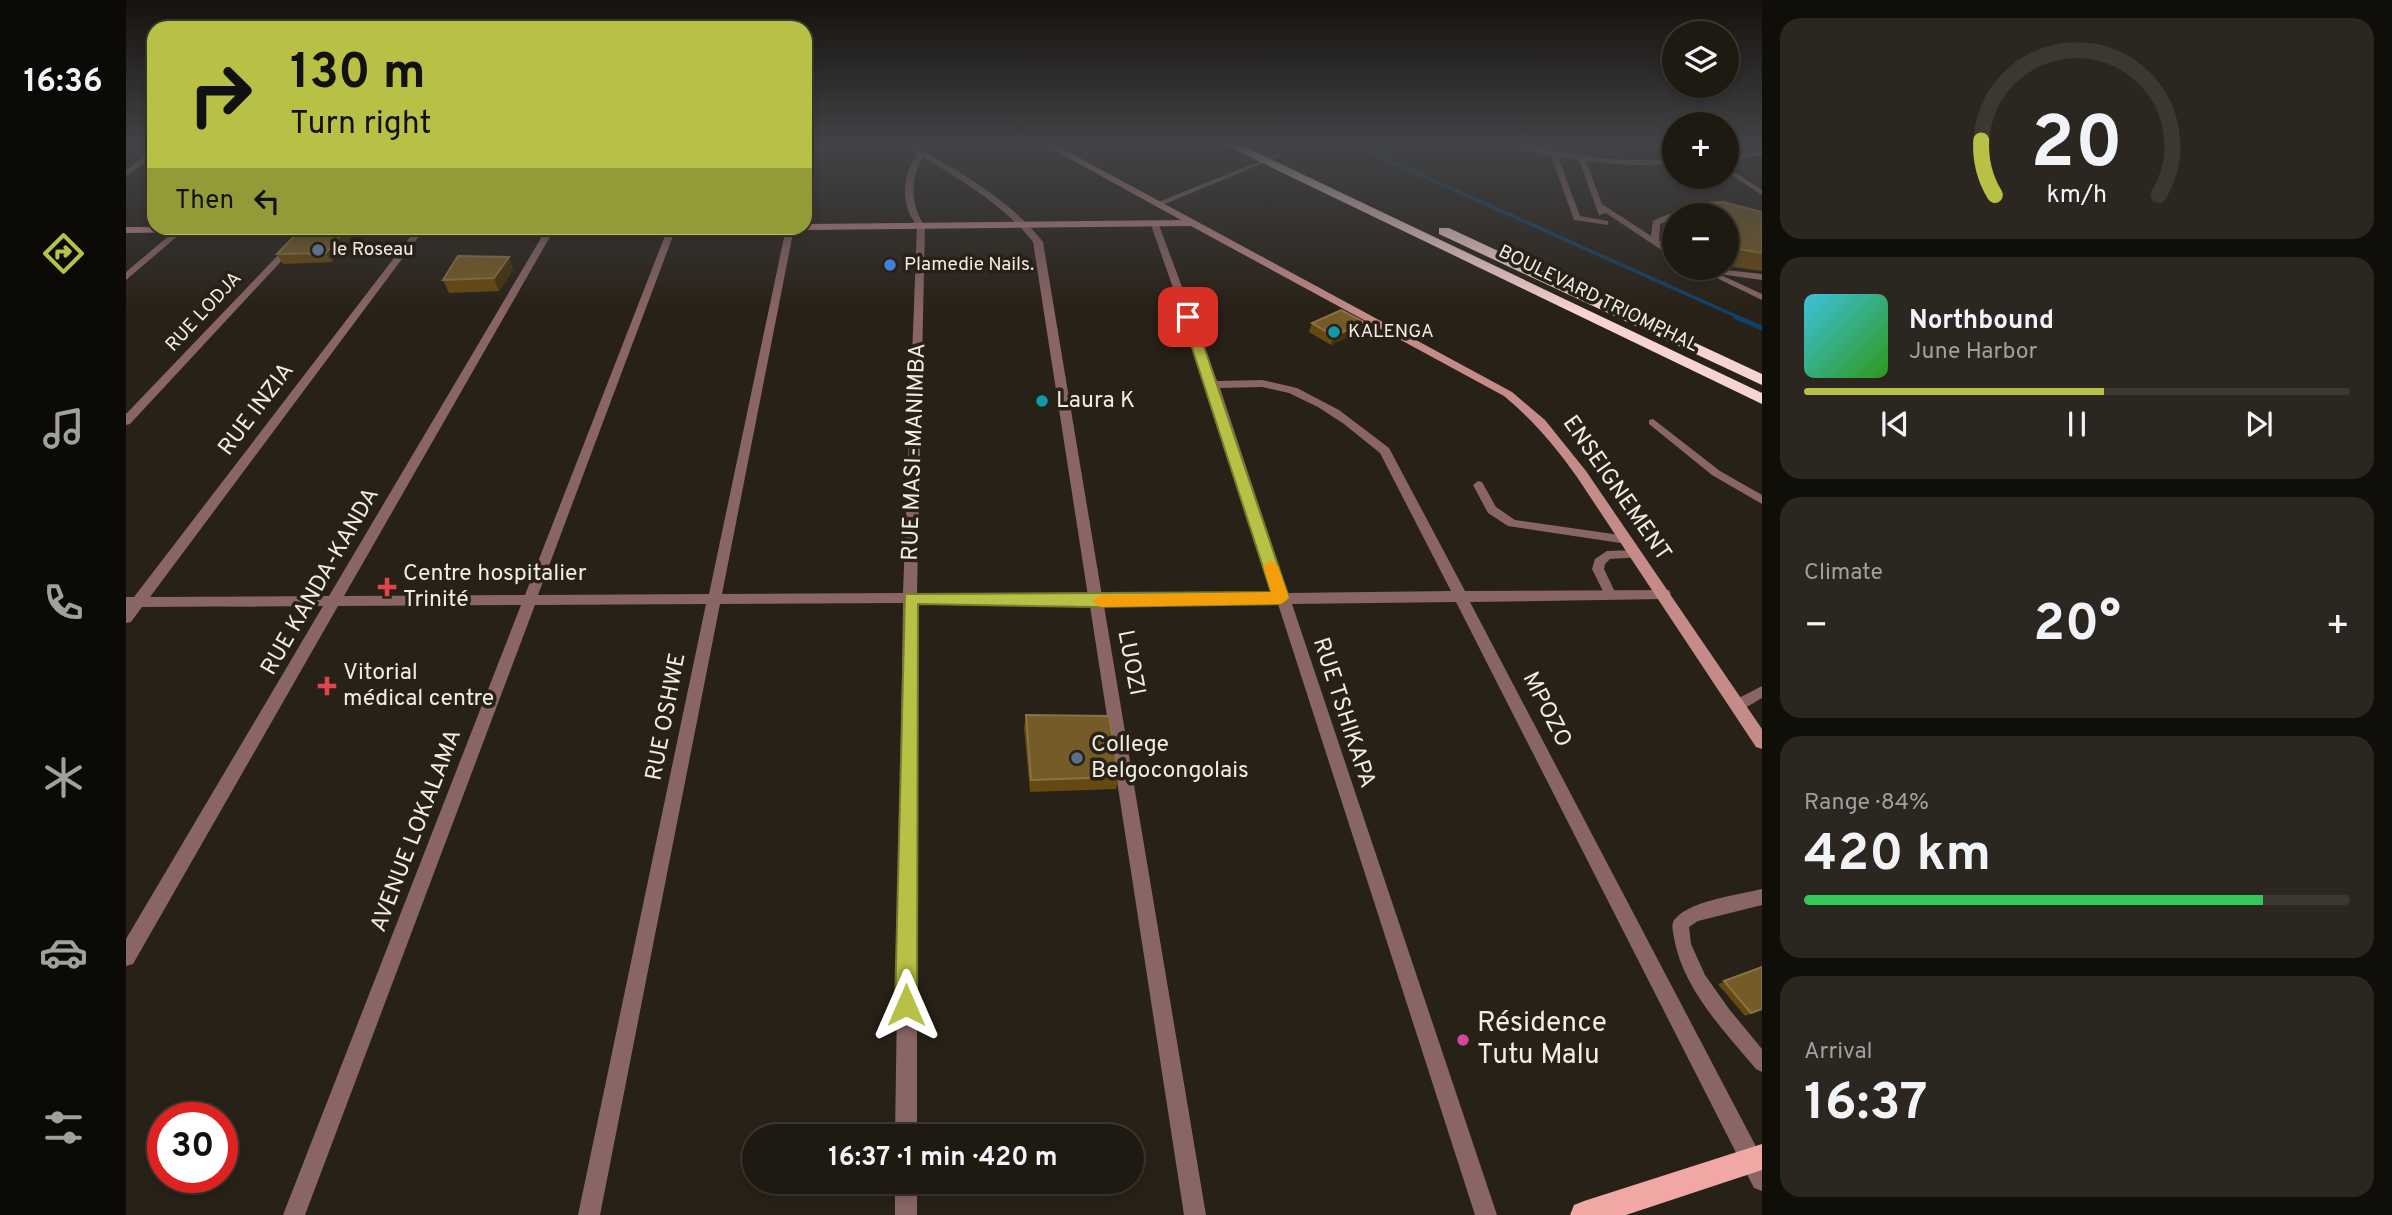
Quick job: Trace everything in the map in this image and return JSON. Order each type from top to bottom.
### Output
[{"type":"highway","name":"BOULEVARD TRIOMPHAL","points":[[1345,200],[1762,399]]},
{"type":"highway","name":"BOULEVARD TRIOMPHAL","points":[[1376,200],[1762,380]]},
{"type":"main road","points":[[1584,1215],[1759,1166]]},
{"type":"street","name":"RUE MASI-MANIMBA","points":[[906,1124],[911,598],[921,226],[912,212],[910,200]]},
{"type":"street","name":"LUOZI","points":[[992,200],[1024,225],[1038,242],[1095,601],[1122,749],[1195,1215]]},
{"type":"street","name":"ENSEIGNEMENT","points":[[1149,200],[1508,394],[1535,414],[1556,438],[1637,554],[1762,741]]},
{"type":"street","points":[[812,227],[1191,223]]},
{"type":"street","name":"RUE TSHIKAPA","points":[[1155,225],[1213,385],[1486,1215]]},
{"type":"street","points":[[126,230],[147,229]]},
{"type":"street","points":[[126,277],[174,235]]},
{"type":"street","name":"RUE LODJA","points":[[126,421],[300,235]]},
{"type":"street","name":"RUE INZIA","points":[[126,618],[132,602],[416,235]]},
{"type":"street","name":"RUE KANDA-KANDA","points":[[126,957],[547,235]]},
{"type":"street","name":"AVENUE LOKALAMA","points":[[294,1215],[670,235]]},
{"type":"street","name":"RUE OSHWE","points":[[589,1215],[789,235]]},
{"type":"street","name":"MPOZO","points":[[1213,385],[1277,386],[1300,394],[1363,432],[1384,451],[1759,1166]]},
{"type":"street","points":[[132,602],[911,598],[1095,601],[1664,594]]},
{"type":"street","points":[[906,1194],[906,1215]]},
{"type":"lane","points":[[1157,204],[1168,200]]},
{"type":"lane","points":[[1570,200],[1577,218],[1605,223],[1597,200]]},
{"type":"lane","points":[[1599,205],[1662,247]]},
{"type":"lane","points":[[1655,243],[1656,223],[1662,219]]},
{"type":"lane","points":[[1739,274],[1762,277]]},
{"type":"lane","points":[[1726,280],[1762,297]]},
{"type":"lane","points":[[1653,422],[1716,473],[1762,499]]},
{"type":"lane","points":[[1479,485],[1492,510],[1512,523],[1627,540]]},
{"type":"lane","points":[[1610,594],[1598,569],[1599,562],[1607,555],[1637,554]]},
{"type":"lane","points":[[1738,705],[1762,691]]},
{"type":"lane","points":[[1761,1061],[1693,974],[1682,946],[1680,924],[1694,914],[1762,897]]},
{"type":"building","points":[[1739,206],[1762,212],[1762,253],[1739,249]]},
{"type":"building","points":[[295,235],[340,235],[326,253],[277,254]]},
{"type":"building","points":[[458,256],[509,257],[494,278],[443,280]]},
{"type":"building","points":[[1341,310],[1364,322],[1334,336],[1312,323]]},
{"type":"building","points":[[1026,715],[1109,716],[1119,777],[1031,780]]},
{"type":"building","points":[[1762,967],[1762,1009],[1751,1013],[1724,981]]},
{"type":"waterway","points":[[1476,200],[1740,318]]},
{"type":"waterway","points":[[1736,317],[1762,328]]},
{"type":"slow traffic","points":[[1100,601],[1281,598],[1271,566]]},
{"type":"place","name":"le Roseau","points":[[318,250]]},
{"type":"place","name":"Plamedie Nails.","points":[[890,265]]},
{"type":"place","name":"KALENGA","points":[[1334,332]]},
{"type":"place","name":"Laura K","points":[[1042,401]]},
{"type":"place","name":"Centre hospitalier Trinité","points":[[387,587]]},
{"type":"place","name":"Vitorial médical centre","points":[[327,686]]},
{"type":"place","name":"College Belgocongolais","points":[[1077,758]]},
{"type":"place","name":"Résidence Tutu Malu","points":[[1463,1040]]},
{"type":"route","points":[[906,1005],[911,598],[1095,601],[1281,598],[1213,385],[1188,317]]}]
